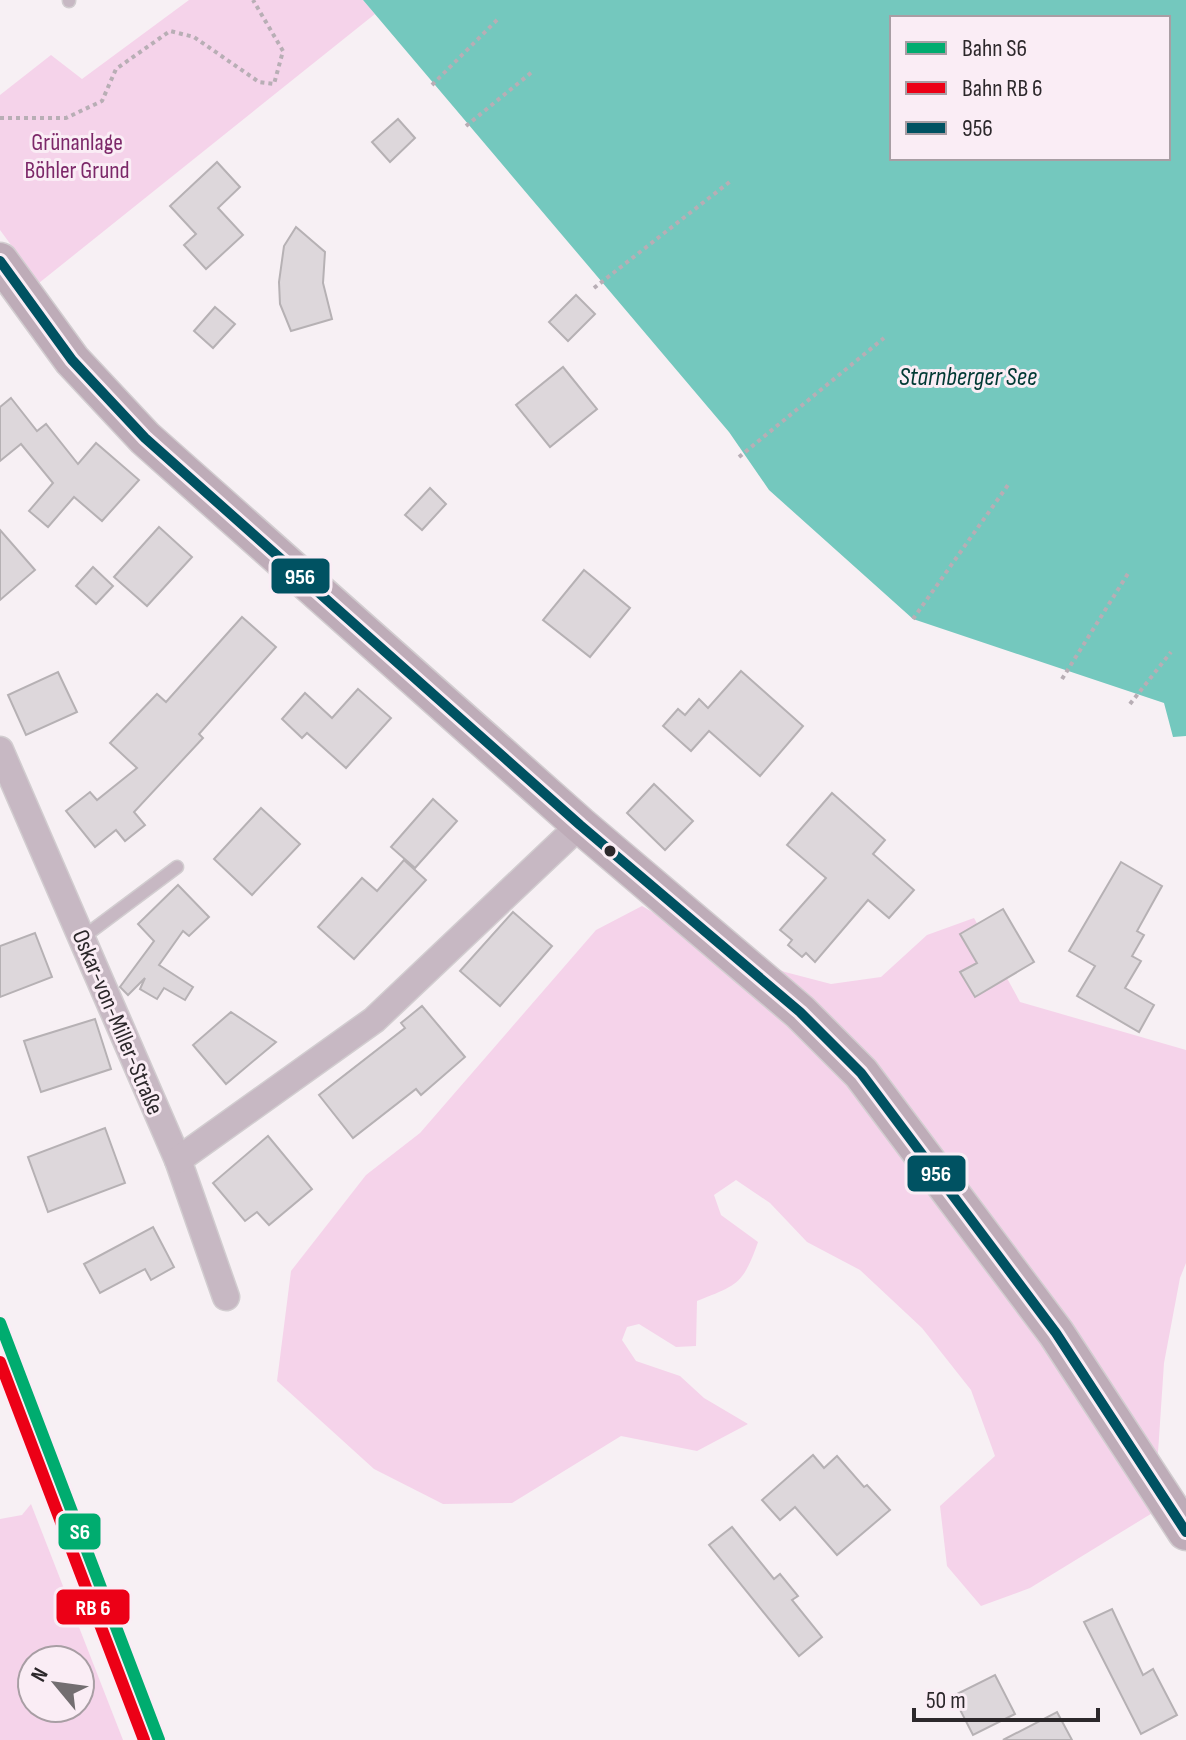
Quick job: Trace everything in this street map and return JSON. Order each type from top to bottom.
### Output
[{"type":"main road","points":[[3,272],[72,360],[145,438],[580,825],[800,1012],[861,1073],[1056,1333],[1186,1532]]},
{"type":"street","name":"Oskar-von-Miller-Straße","points":[[0,750],[178,1160],[226,1297]]},
{"type":"street","points":[[178,1160],[374,1020],[580,825]]},
{"type":"lane","points":[[82,938],[177,867]]},
{"type":"path","points":[[0,118],[66,118],[102,101],[116,69],[170,31],[194,37],[259,82],[274,84],[283,51],[253,0]]},
{"type":"path","points":[[432,85],[498,19]]},
{"type":"path","points":[[466,126],[532,72]]},
{"type":"path","points":[[594,288],[732,180]]},
{"type":"path","points":[[739,457],[884,338]]},
{"type":"path","points":[[913,619],[1008,485]]},
{"type":"path","points":[[1062,679],[1129,572]]},
{"type":"path","points":[[1130,704],[1171,652]]},
{"type":"green space","name":"Grünanlage Böhler Grund","points":[[189,0],[363,0],[375,14],[39,283],[0,230],[0,95],[51,55],[82,79]]},
{"type":"green space","points":[[642,906],[692,935],[785,972],[831,984],[881,977],[927,935],[974,918],[1020,1002],[1186,1050],[1186,1263],[1180,1278],[1164,1363],[1154,1512],[1030,1588],[981,1606],[947,1566],[940,1506],[995,1456],[971,1390],[922,1328],[860,1270],[807,1242],[770,1203],[736,1180],[714,1195],[721,1215],[758,1242],[748,1267],[737,1282],[697,1301],[696,1346],[676,1347],[639,1324],[627,1327],[622,1340],[636,1361],[680,1376],[704,1398],[748,1424],[697,1451],[621,1436],[512,1503],[443,1504],[374,1469],[277,1381],[291,1271],[366,1175],[420,1133],[596,930]]},
{"type":"green space","points":[[31,1504],[86,1644],[16,1644],[16,1724],[96,1724],[96,1671],[123,1740],[0,1740],[0,1519],[22,1515]]},
{"type":"water","name":"Starnberger See","points":[[363,0],[1186,0],[1186,736],[1173,737],[1164,703],[913,619],[769,490],[729,432]]},
{"type":"building","points":[[398,119],[415,138],[390,162],[372,142]]},
{"type":"building","points":[[217,162],[240,187],[218,208],[243,235],[206,269],[184,245],[196,234],[170,206]]},
{"type":"building","points":[[296,227],[325,252],[323,283],[332,319],[291,331],[280,304],[279,282],[284,246]]},
{"type":"building","points":[[576,295],[595,314],[568,341],[549,322]]},
{"type":"building","points":[[215,307],[235,324],[213,348],[194,331]]},
{"type":"building","points":[[563,367],[597,409],[550,447],[516,405]]},
{"type":"building","points":[[11,398],[37,431],[46,424],[78,464],[96,443],[139,480],[102,521],[74,497],[48,527],[29,511],[53,483],[21,444],[0,461],[0,407]]},
{"type":"building","points":[[430,488],[446,504],[422,530],[405,515]]},
{"type":"building","points":[[159,527],[192,557],[147,606],[114,577]]},
{"type":"building","points":[[0,530],[35,570],[0,600]]},
{"type":"building","points":[[93,567],[113,586],[96,604],[76,586]]},
{"type":"building","points":[[584,570],[630,608],[590,657],[543,620]]},
{"type":"building","points":[[242,617],[276,647],[199,734],[203,738],[134,812],[145,825],[125,841],[116,830],[95,847],[66,811],[90,792],[97,800],[137,768],[110,743],[157,694],[166,702]]},
{"type":"building","points":[[741,671],[803,726],[760,776],[709,731],[691,751],[663,726],[678,709],[685,715],[699,699],[708,708]]},
{"type":"building","points":[[58,672],[77,712],[26,735],[8,695]]},
{"type":"building","points":[[358,689],[391,718],[346,768],[307,733],[302,738],[282,719],[305,693],[332,718]]},
{"type":"building","points":[[654,784],[693,821],[665,850],[627,813]]},
{"type":"building","points":[[832,793],[885,840],[873,854],[914,890],[889,918],[868,900],[815,962],[806,953],[802,957],[788,945],[792,940],[780,930],[826,878],[787,845]]},
{"type":"building","points":[[433,799],[457,821],[415,868],[391,847]]},
{"type":"building","points":[[261,808],[300,844],[252,895],[214,859]]},
{"type":"building","points":[[404,860],[426,880],[354,959],[318,927],[362,878],[377,891]]},
{"type":"building","points":[[1121,862],[1162,886],[1137,931],[1144,935],[1132,956],[1141,961],[1125,988],[1154,1005],[1139,1032],[1077,996],[1095,966],[1069,951]]},
{"type":"building","points":[[178,885],[209,917],[189,936],[183,931],[159,965],[193,987],[185,1000],[164,988],[157,999],[140,989],[145,978],[128,995],[120,987],[154,941],[138,924]]},
{"type":"building","points":[[1003,909],[1034,962],[975,997],[960,972],[977,963],[960,934]]},
{"type":"building","points":[[513,912],[552,946],[500,1006],[460,971]]},
{"type":"building","points":[[35,933],[52,977],[0,997],[0,946]]},
{"type":"building","points":[[422,1006],[465,1057],[421,1095],[416,1089],[353,1138],[319,1095],[405,1028],[401,1023]]},
{"type":"building","points":[[231,1012],[276,1042],[226,1084],[193,1045]]},
{"type":"building","points":[[95,1019],[111,1069],[41,1092],[24,1041]]},
{"type":"building","points":[[105,1128],[125,1183],[48,1212],[28,1157]]},
{"type":"building","points":[[268,1136],[312,1189],[269,1225],[257,1212],[245,1221],[213,1183]]},
{"type":"building","points":[[153,1227],[174,1267],[151,1280],[145,1269],[100,1293],[84,1264]]},
{"type":"building","points":[[813,1455],[824,1468],[837,1456],[864,1487],[867,1485],[890,1510],[837,1555],[795,1507],[780,1520],[762,1500]]},
{"type":"building","points":[[732,1527],[774,1579],[780,1574],[798,1596],[792,1600],[822,1637],[799,1656],[709,1545]]},
{"type":"building","points":[[1112,1609],[1143,1675],[1153,1669],[1177,1715],[1141,1734],[1084,1622]]},
{"type":"building","points":[[995,1675],[1015,1714],[973,1735],[953,1696]]},
{"type":"building","points":[[1057,1712],[1072,1740],[1003,1740]]},
{"type":"rail line","name":"S6","points":[[0,1323],[159,1740]]},
{"type":"transit line","name":"956","points":[[0,261],[72,360],[145,438],[580,825],[800,1012],[861,1073],[1056,1333],[1186,1532]]},
{"type":"transit line","points":[[0,1362],[144,1740]]}]
